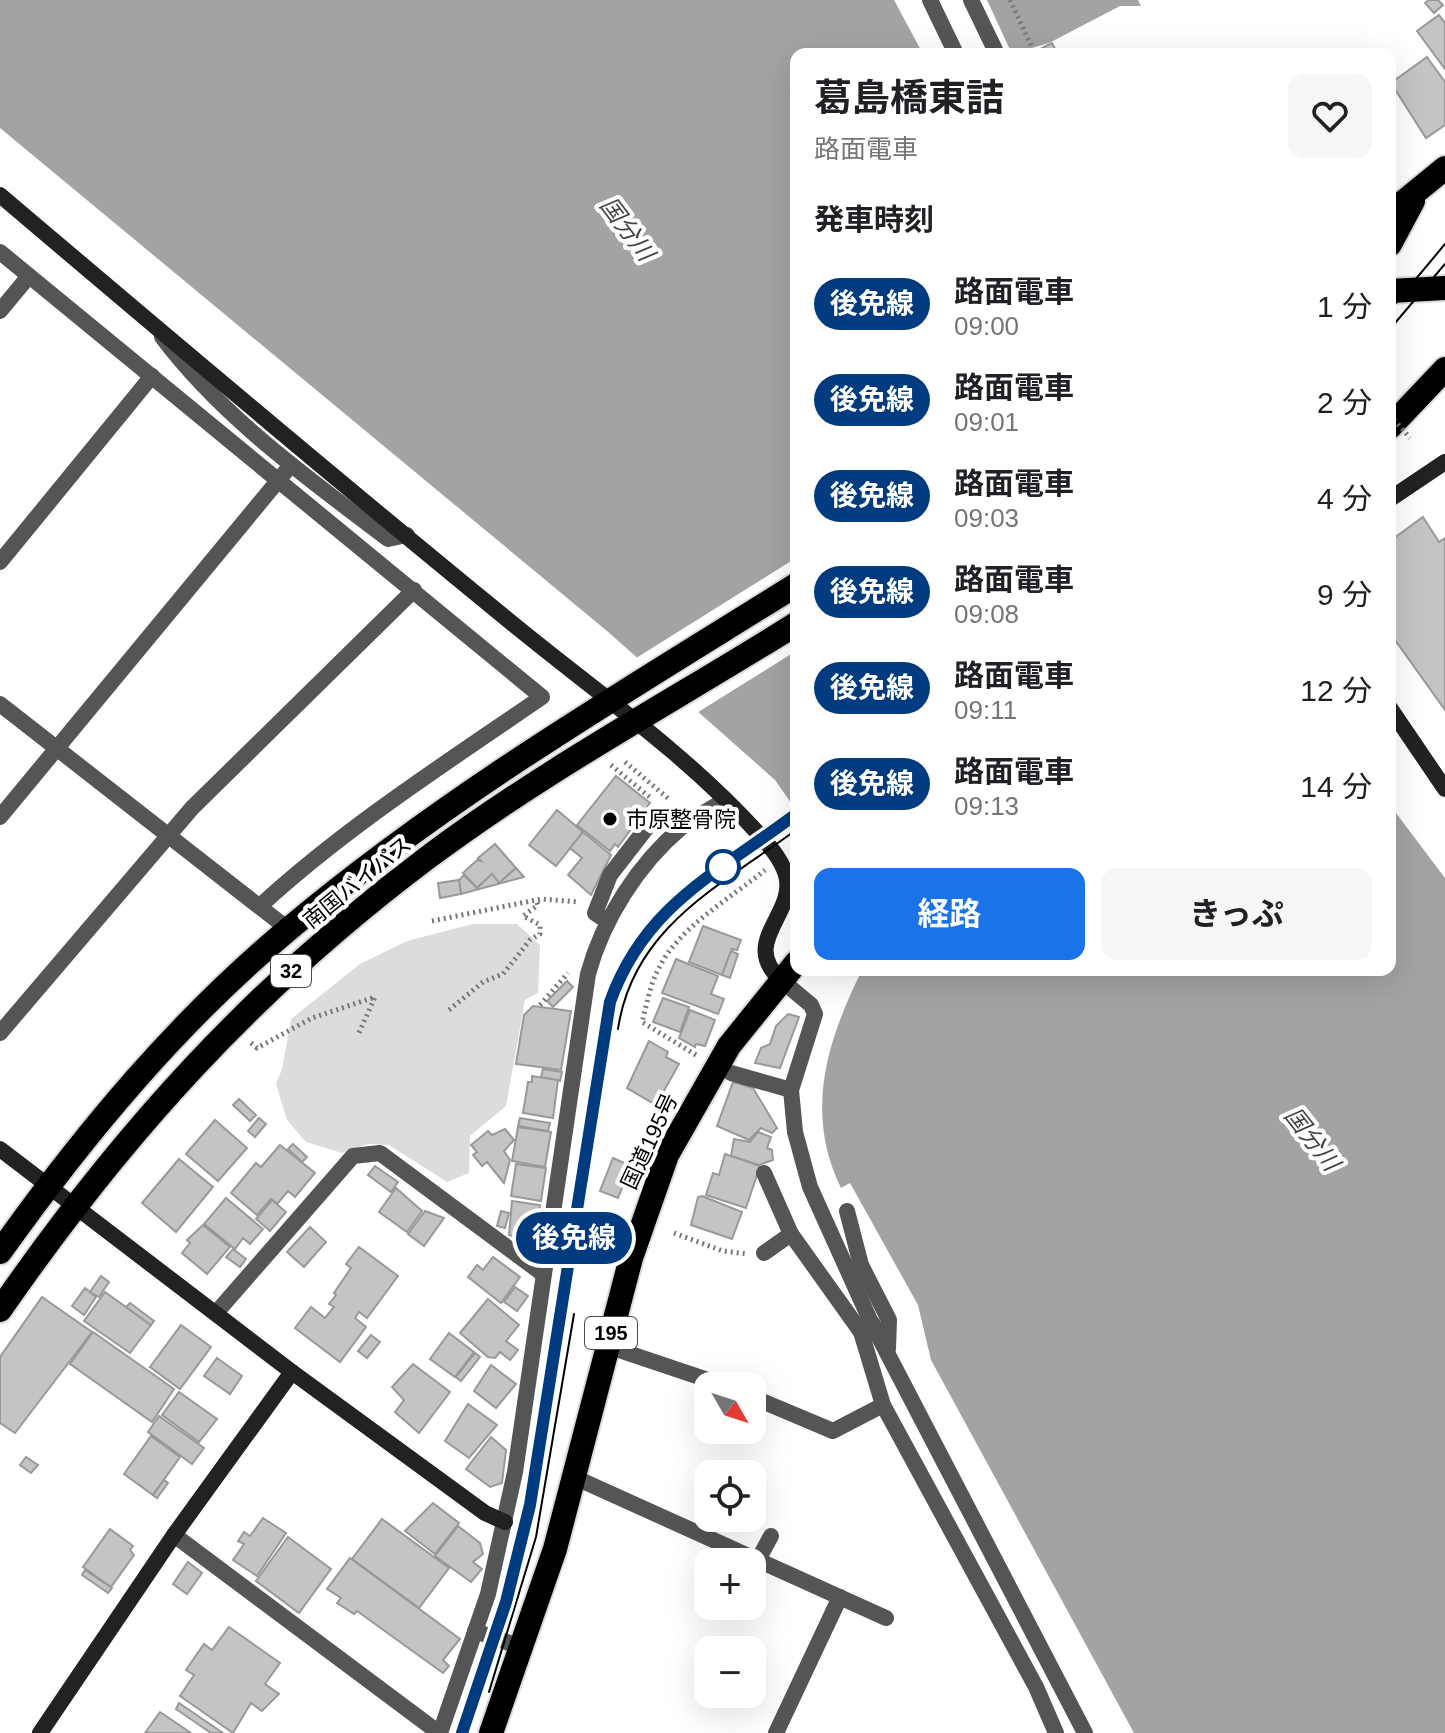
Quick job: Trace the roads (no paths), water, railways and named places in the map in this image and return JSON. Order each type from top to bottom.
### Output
[{"type":"highway","points":[[1396,208],[1445,168]]},
{"type":"highway","points":[[1396,231],[1406,210],[1422,189]]},
{"type":"highway","points":[[1396,291],[1445,288]]},
{"type":"highway","points":[[1400,432],[1445,369]]},
{"type":"highway","name":"南国バイパス","points":[[0,1252],[48,1184],[128,1086],[179,1032],[288,929],[475,787],[790,589]]},
{"type":"highway","name":"南国バイパス","points":[[0,1310],[74,1204],[204,1054],[314,950],[427,858],[484,819],[790,628]]},
{"type":"highway","name":"国道195号","points":[[491,1733],[576,1478],[631,1258],[667,1155],[729,1046],[788,972]]},
{"type":"street","points":[[930,0],[953,48]]},
{"type":"street","points":[[971,0],[994,48]]},
{"type":"street","points":[[0,195],[407,535],[646,717],[656,734],[725,800],[779,860],[786,875],[787,893],[766,944],[766,963],[788,972]]},
{"type":"street","points":[[0,252],[542,697],[414,785],[288,880],[260,906]]},
{"type":"street","points":[[0,311],[29,276]]},
{"type":"street","points":[[144,314],[192,376],[291,465],[388,539],[407,535]]},
{"type":"street","points":[[0,562],[152,376]]},
{"type":"street","points":[[1396,495],[1445,462]]},
{"type":"street","points":[[0,817],[291,465]]},
{"type":"street","points":[[0,1033],[192,808],[414,590]]},
{"type":"street","points":[[0,704],[288,929]]},
{"type":"street","points":[[1396,717],[1445,789]]},
{"type":"street","points":[[601,917],[651,859],[689,823],[725,800]]},
{"type":"street","points":[[174,1535],[440,1733],[475,1631],[505,1522],[515,1472],[588,974],[610,875],[655,817],[689,823]]},
{"type":"street","points":[[791,976],[815,1014],[791,1090],[795,1132],[810,1187],[867,1328],[883,1405],[1036,1687],[1056,1733]]},
{"type":"street","points":[[731,1073],[791,1090]]},
{"type":"street","points":[[0,1149],[292,1372],[485,1513],[505,1522]]},
{"type":"street","points":[[216,1313],[353,1156],[380,1153],[543,1274]]},
{"type":"street","points":[[764,1173],[791,1234],[888,1351],[1085,1733]]},
{"type":"street","points":[[847,1211],[861,1265],[889,1320],[888,1351]]},
{"type":"street","points":[[761,1250],[791,1234]]},
{"type":"street","points":[[607,1346],[694,1375]]},
{"type":"street","points":[[40,1733],[174,1535],[292,1372]]},
{"type":"street","points":[[766,1403],[833,1431],[883,1405]]},
{"type":"street","points":[[576,1478],[731,1548]]},
{"type":"street","points":[[764,1548],[771,1536]]},
{"type":"street","points":[[766,1564],[886,1618]]},
{"type":"street","points":[[776,1733],[840,1597]]},
{"type":"street","points":[[475,1631],[521,1647]]},
{"type":"water","name":"国分川","points":[[0,0],[894,0],[920,48],[790,48],[790,801],[775,780],[607,631],[0,128]]},
{"type":"water","points":[[987,0],[1138,0],[1141,6],[1120,6],[1049,43],[1032,48],[1009,48]]},
{"type":"water","name":"国分川","points":[[1396,813],[1445,878],[1445,1733],[1134,1733],[931,1360],[918,1305],[850,1183],[841,1188],[830,1160],[824,1132],[824,1077],[830,1050],[859,976],[1396,976]]},
{"type":"tram line","points":[[1396,303],[1445,244]]},
{"type":"tram line","points":[[1396,322],[1445,264]]},
{"type":"tram line","points":[[462,1733],[506,1602],[530,1505],[610,1002],[625,968],[663,915],[712,873],[790,818]]},
{"type":"tram line","name":"後免線","points":[[462,1733],[506,1602],[530,1505],[610,1002],[635,949],[655,921],[671,905],[790,818]]},
{"type":"tram line","points":[[618,1029],[627,993],[641,963],[661,936],[710,891],[790,834]]},
{"type":"tram line","points":[[489,1692],[536,1537],[574,1314]]},
{"type":"place","name":"市原整骨院","points":[[610,819]]}]
